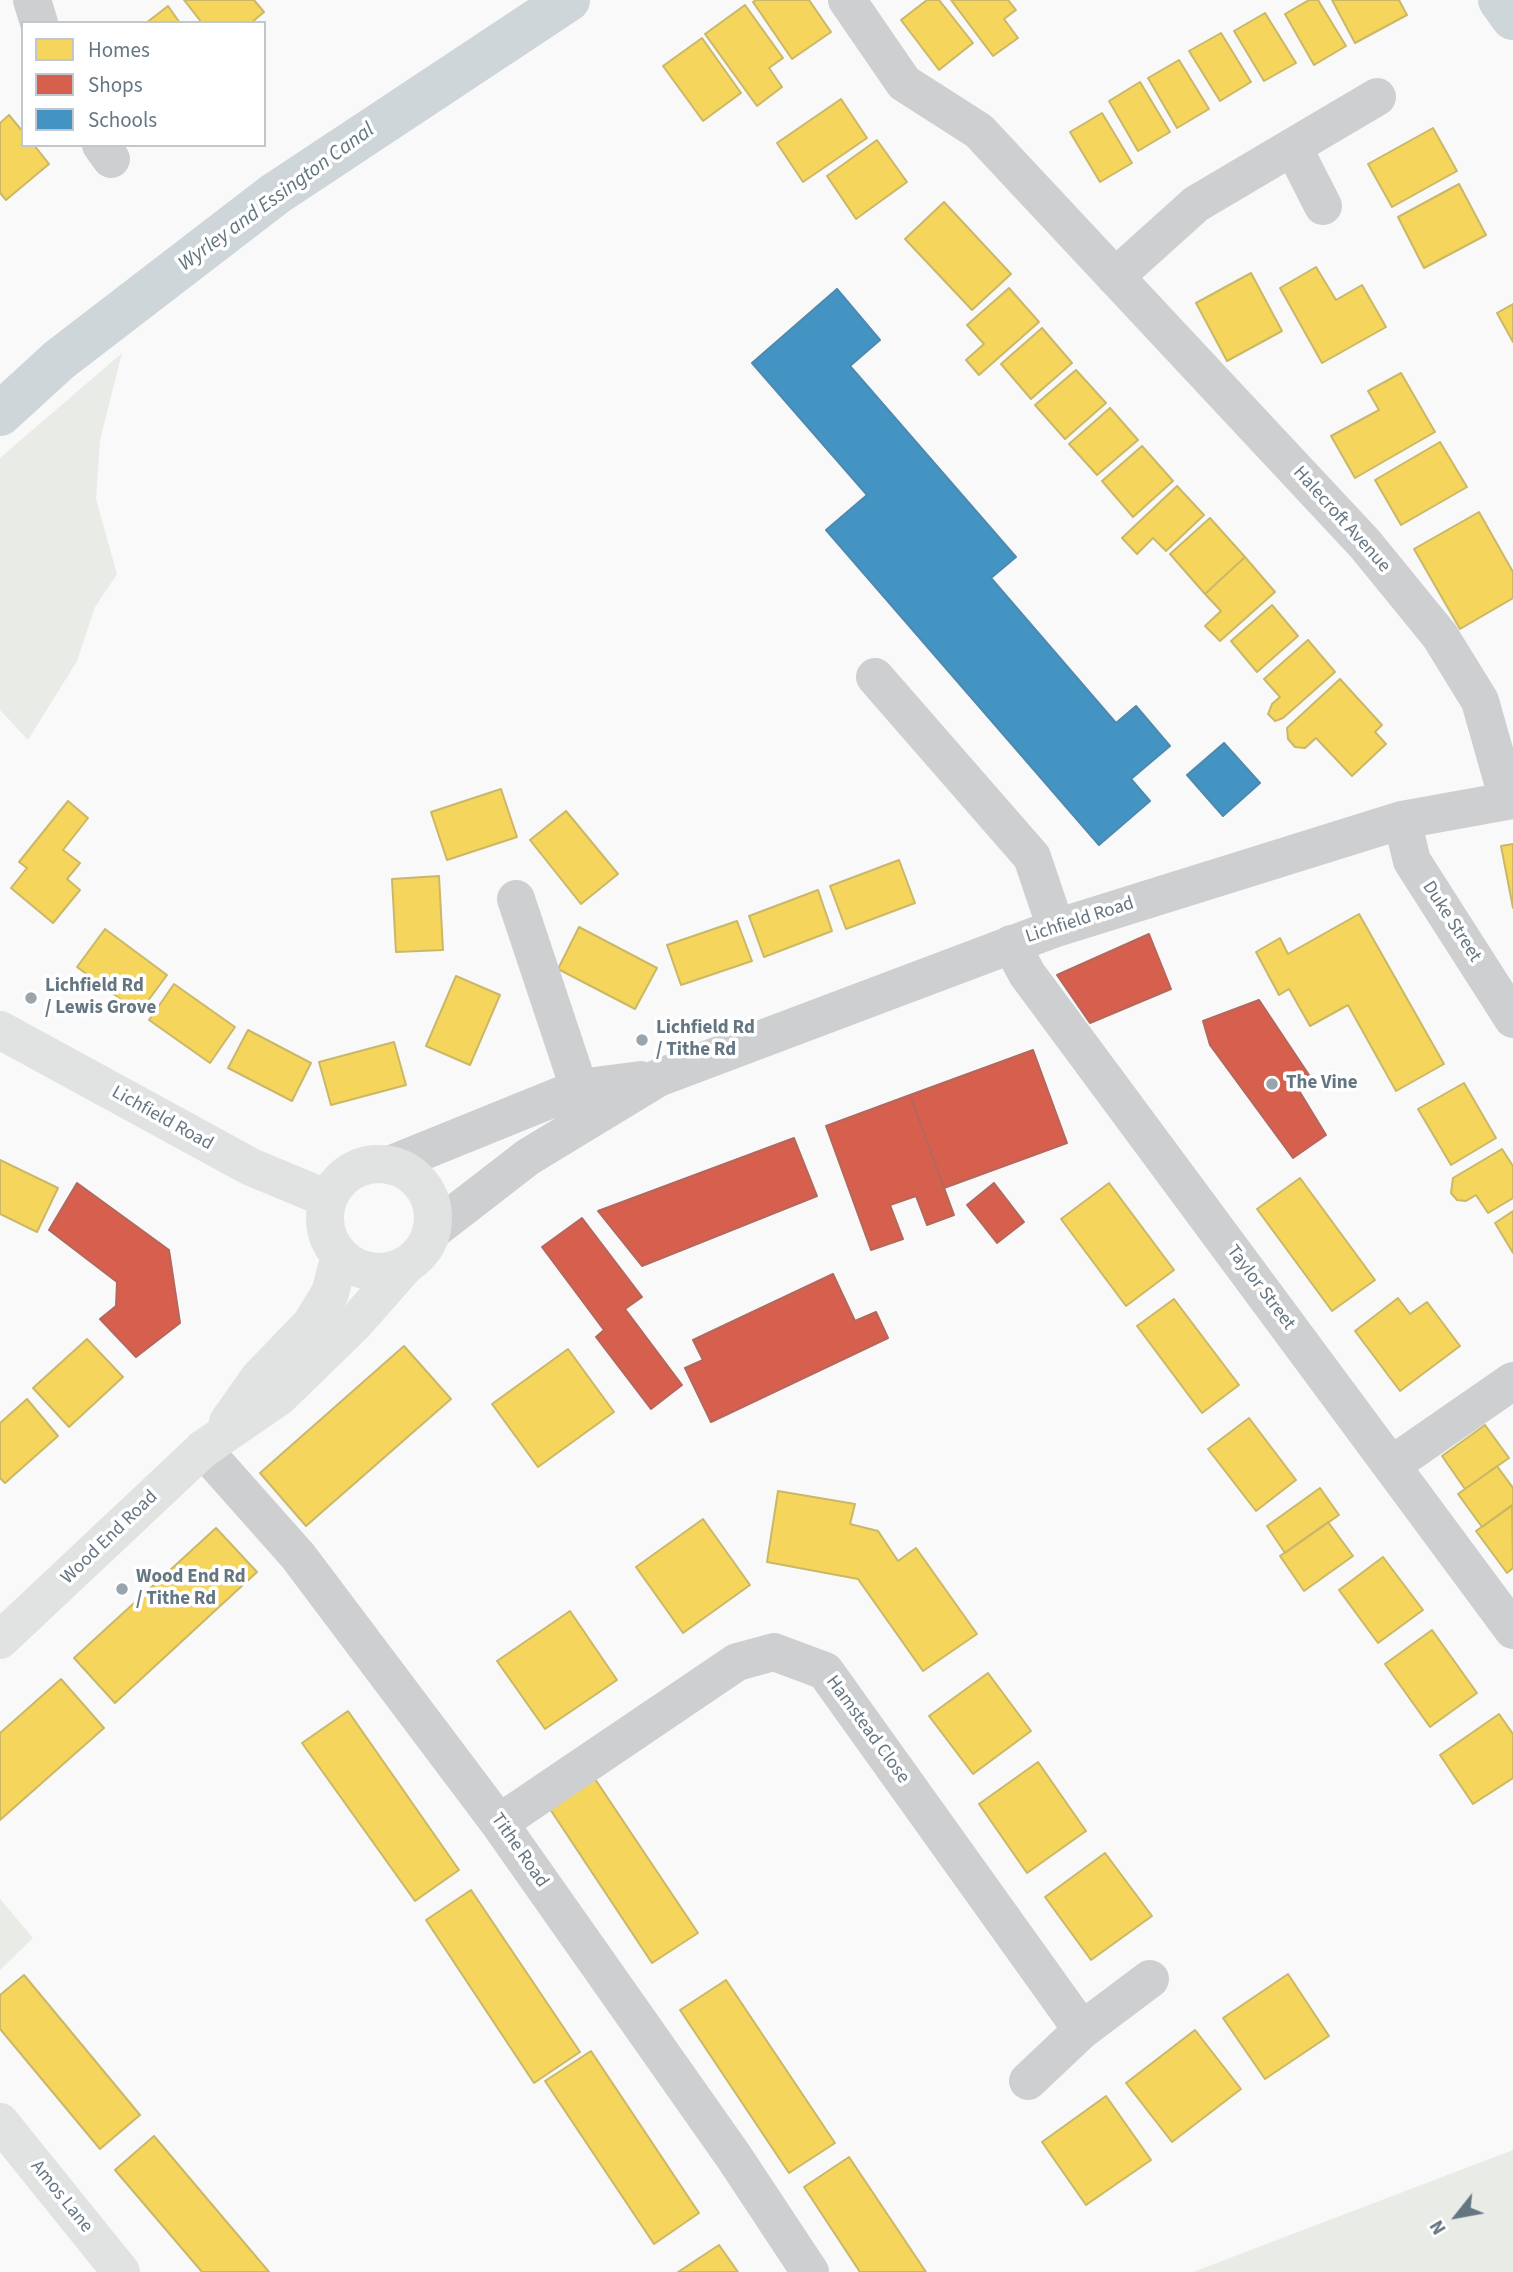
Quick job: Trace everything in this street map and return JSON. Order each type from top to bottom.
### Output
[{"type":"main road","name":"Lichfield Road","points":[[0,1030],[251,1167],[328,1199]]},
{"type":"main road","points":[[390,1165],[406,1171],[428,1196],[433,1214],[431,1231],[418,1255],[405,1265],[394,1270],[373,1271],[351,1264],[340,1256],[331,1243],[326,1229],[328,1199],[335,1186],[357,1168],[390,1165]]},
{"type":"main road","name":"Wood End Road","points":[[211,1442],[259,1378],[311,1324],[330,1293],[340,1256]]},
{"type":"main road","name":"Wood End Road","points":[[0,1640],[211,1442],[280,1396],[354,1324],[405,1265]]},
{"type":"main road","name":"Amos Lane","points":[[0,2122],[121,2272]]},
{"type":"street","points":[[32,0],[38,21]]},
{"type":"street","name":"Halecroft Avenue","points":[[847,0],[904,83],[979,131],[1365,544],[1440,636],[1480,701],[1510,800]]},
{"type":"street","points":[[1115,277],[1196,204],[1294,149],[1377,97]]},
{"type":"street","points":[[1294,149],[1323,206]]},
{"type":"street","points":[[875,677],[1032,857],[1056,928]]},
{"type":"street","name":"Lichfield Road","points":[[431,1231],[528,1157],[657,1078],[1056,928],[1402,820],[1510,800]]},
{"type":"street","name":"Duke Street","points":[[1402,820],[1412,861],[1513,1019]]},
{"type":"street","points":[[516,900],[579,1088]]},
{"type":"street","name":"Taylor Street","points":[[1011,944],[1027,974],[1148,1140],[1392,1464],[1513,1630]]},
{"type":"street","name":"Lichfield Road","points":[[390,1165],[579,1088],[657,1078]]},
{"type":"street","points":[[1392,1464],[1513,1381]]},
{"type":"street","name":"Tithe Road","points":[[211,1442],[499,1823],[734,2157],[810,2272]]},
{"type":"street","name":"Hamstead Close","points":[[499,1823],[737,1662],[774,1652],[825,1671],[1082,2030]]},
{"type":"street","points":[[1028,2081],[1082,2030],[1150,1979]]},
{"type":"shaded area","points":[[122,353],[100,440],[96,499],[117,574],[95,607],[77,661],[28,740],[0,710],[0,458]]},
{"type":"shaded area","points":[[0,1899],[33,1938],[0,1970]]},
{"type":"shaded area","points":[[1513,2150],[1513,2272],[1193,2272]]},
{"type":"building: Homes","points":[[184,0],[254,0],[264,12],[253,21],[200,21]]},
{"type":"building: Homes","points":[[809,0],[831,32],[792,59],[753,2]]},
{"type":"building: Homes","points":[[927,0],[939,0],[973,43],[939,70],[901,20]]},
{"type":"building: Homes","points":[[951,0],[1008,0],[1016,10],[1004,19],[1018,38],[993,56]]},
{"type":"building: Homes","points":[[1309,0],[1318,0],[1346,46],[1314,65],[1285,14]]},
{"type":"building: Homes","points":[[1332,0],[1399,0],[1407,15],[1355,43]]},
{"type":"building: Homes","points":[[745,5],[783,58],[769,68],[782,87],[757,106],[705,34]]},
{"type":"building: Homes","points":[[168,6],[179,21],[149,21]]},
{"type":"building: Homes","points":[[1265,13],[1296,63],[1264,81],[1234,31]]},
{"type":"building: Homes","points":[[1221,33],[1251,82],[1220,101],[1189,51]]},
{"type":"building: Homes","points":[[702,38],[741,93],[703,121],[663,66]]},
{"type":"building: Homes","points":[[1179,60],[1209,109],[1177,128],[1148,78]]},
{"type":"building: Homes","points":[[1140,82],[1170,132],[1138,151],[1109,101]]},
{"type":"building: Homes","points":[[841,99],[867,138],[803,182],[777,143]]},
{"type":"building: Homes","points":[[1102,113],[1132,163],[1100,182],[1070,132]]},
{"type":"building: Homes","points":[[9,115],[21,130],[21,147],[36,147],[49,164],[6,200],[0,193],[0,123]]},
{"type":"building: Homes","points":[[1433,128],[1457,171],[1392,207],[1368,164]]},
{"type":"building: Homes","points":[[877,140],[907,182],[856,219],[827,176]]},
{"type":"building: Homes","points":[[1459,184],[1486,235],[1424,268],[1398,217]]},
{"type":"building: Homes","points":[[944,202],[1011,274],[972,310],[905,239]]},
{"type":"building: Homes","points":[[1316,267],[1336,300],[1362,285],[1386,327],[1322,363],[1280,288]]},
{"type":"building: Homes","points":[[1251,273],[1282,331],[1227,361],[1196,303]]},
{"type":"building: Homes","points":[[1009,288],[1039,322],[979,375],[966,360],[984,344],[967,325]]},
{"type":"building: Homes","points":[[1513,304],[1513,342],[1497,313]]},
{"type":"building: Homes","points":[[1042,328],[1072,363],[1031,399],[1001,364]]},
{"type":"building: Homes","points":[[1076,370],[1106,403],[1065,439],[1035,405]]},
{"type":"building: Homes","points":[[1401,373],[1435,432],[1355,478],[1331,436],[1379,410],[1368,391]]},
{"type":"building: Homes","points":[[1110,408],[1138,440],[1097,475],[1069,444]]},
{"type":"building: Homes","points":[[1440,442],[1467,487],[1401,525],[1375,480]]},
{"type":"building: Homes","points":[[1142,446],[1173,481],[1133,517],[1102,481]]},
{"type":"building: Homes","points":[[1177,486],[1204,515],[1166,551],[1153,538],[1137,554],[1122,538]]},
{"type":"building: Homes","points":[[1479,512],[1513,572],[1513,598],[1460,629],[1414,549]]},
{"type":"building: Homes","points":[[1210,518],[1245,557],[1205,594],[1170,554]]},
{"type":"building: Homes","points":[[1245,557],[1275,592],[1220,641],[1205,626],[1221,611],[1205,594]]},
{"type":"building: Homes","points":[[1272,605],[1298,636],[1257,672],[1231,641]]},
{"type":"building: Homes","points":[[1308,640],[1335,672],[1283,718],[1275,721],[1268,714],[1272,704],[1280,697],[1264,679]]},
{"type":"building: Homes","points":[[1340,679],[1382,725],[1375,732],[1386,744],[1352,776],[1316,738],[1305,748],[1295,747],[1288,739],[1287,728]]},
{"type":"building: Homes","points":[[501,789],[517,837],[447,860],[431,812]]},
{"type":"building: Homes","points":[[68,801],[88,818],[63,850],[80,863],[67,879],[80,890],[53,923],[11,888],[27,868],[19,862]]},
{"type":"building: Homes","points":[[566,811],[618,874],[581,904],[530,840]]},
{"type":"building: Homes","points":[[1513,844],[1513,908],[1501,846]]},
{"type":"building: Homes","points":[[899,860],[915,903],[846,929],[830,886]]},
{"type":"building: Homes","points":[[439,876],[443,950],[396,952],[392,879]]},
{"type":"building: Homes","points":[[818,890],[832,931],[764,957],[749,916]]},
{"type":"building: Homes","points":[[1359,914],[1444,1064],[1396,1091],[1348,1005],[1310,1026],[1289,989],[1279,995],[1256,952],[1280,938],[1288,954]]},
{"type":"building: Homes","points":[[737,921],[752,961],[681,985],[667,945]]},
{"type":"building: Homes","points":[[579,927],[657,968],[635,1009],[558,969]]},
{"type":"building: Homes","points":[[105,929],[167,975],[139,1013],[77,967]]},
{"type":"building: Homes","points":[[456,976],[500,995],[470,1065],[426,1046]]},
{"type":"building: Homes","points":[[174,984],[235,1027],[210,1063],[149,1020]]},
{"type":"building: Homes","points":[[248,1030],[311,1063],[292,1101],[228,1068]]},
{"type":"building: Homes","points":[[394,1042],[406,1085],[331,1105],[319,1062]]},
{"type":"building: Homes","points":[[1464,1083],[1496,1138],[1451,1165],[1418,1109]]},
{"type":"building: Homes","points":[[1502,1149],[1513,1166],[1513,1198],[1488,1213],[1476,1195],[1466,1201],[1457,1200],[1451,1193],[1453,1178]]},
{"type":"building: Homes","points":[[0,1160],[58,1188],[37,1232],[0,1214]]},
{"type":"building: Homes","points":[[1300,1178],[1375,1280],[1332,1311],[1257,1209]]},
{"type":"building: Homes","points":[[1109,1183],[1174,1270],[1126,1306],[1061,1219]]},
{"type":"building: Homes","points":[[1513,1211],[1513,1253],[1495,1223]]},
{"type":"building: Homes","points":[[1398,1298],[1410,1314],[1427,1302],[1460,1346],[1400,1391],[1355,1331]]},
{"type":"building: Homes","points":[[1174,1299],[1239,1385],[1202,1413],[1137,1326]]},
{"type":"building: Homes","points":[[87,1339],[123,1377],[69,1427],[33,1388]]},
{"type":"building: Homes","points":[[404,1346],[451,1399],[306,1526],[260,1473]]},
{"type":"building: Homes","points":[[568,1349],[614,1412],[538,1467],[492,1404]]},
{"type":"building: Homes","points":[[27,1399],[58,1436],[5,1483],[0,1478],[0,1423]]},
{"type":"building: Homes","points":[[1249,1418],[1296,1480],[1256,1511],[1208,1449]]},
{"type":"building: Homes","points":[[1485,1425],[1509,1458],[1465,1489],[1442,1456]]},
{"type":"building: Homes","points":[[1497,1466],[1513,1488],[1513,1505],[1482,1527],[1458,1494]]},
{"type":"building: Homes","points":[[1320,1488],[1339,1515],[1285,1553],[1267,1526]]},
{"type":"building: Homes","points":[[778,1491],[855,1504],[850,1524],[878,1531],[898,1561],[916,1548],[977,1634],[923,1671],[858,1579],[767,1562]]},
{"type":"building: Homes","points":[[1512,1505],[1513,1568],[1507,1573],[1476,1531]]},
{"type":"building: Homes","points":[[703,1519],[750,1585],[683,1633],[636,1567]]},
{"type":"building: Homes","points":[[1328,1522],[1353,1556],[1304,1591],[1280,1556]]},
{"type":"building: Homes","points":[[216,1528],[257,1572],[115,1703],[74,1658]]},
{"type":"building: Homes","points":[[1383,1557],[1423,1610],[1378,1643],[1339,1590]]},
{"type":"building: Homes","points":[[570,1611],[617,1680],[545,1729],[497,1661]]},
{"type":"building: Homes","points":[[1432,1630],[1477,1693],[1430,1727],[1385,1664]]},
{"type":"building: Homes","points":[[988,1673],[1031,1731],[973,1774],[929,1716]]},
{"type":"building: Homes","points":[[61,1679],[104,1728],[0,1820],[0,1733]]},
{"type":"building: Homes","points":[[348,1711],[459,1870],[415,1901],[302,1743]]},
{"type":"building: Homes","points":[[1499,1714],[1513,1734],[1513,1778],[1473,1804],[1440,1755]]},
{"type":"building: Homes","points":[[1038,1762],[1086,1831],[1027,1873],[979,1804]]},
{"type":"building: Homes","points":[[589,1770],[698,1933],[652,1963],[544,1800]]},
{"type":"building: Homes","points":[[1105,1853],[1152,1916],[1091,1960],[1045,1897]]},
{"type":"building: Homes","points":[[471,1890],[580,2052],[534,2083],[426,1920]]},
{"type":"building: Homes","points":[[1288,1974],[1329,2036],[1265,2079],[1223,2018]]},
{"type":"building: Homes","points":[[24,1975],[140,2115],[100,2149],[0,2029],[0,1995]]},
{"type":"building: Homes","points":[[726,1980],[835,2143],[789,2173],[680,2010]]},
{"type":"building: Homes","points":[[1195,2030],[1241,2089],[1172,2142],[1126,2083]]},
{"type":"building: Homes","points":[[591,2051],[699,2213],[654,2244],[545,2081]]},
{"type":"building: Homes","points":[[1106,2096],[1151,2160],[1086,2205],[1042,2142]]},
{"type":"building: Homes","points":[[154,2136],[269,2272],[202,2272],[115,2170]]},
{"type":"building: Homes","points":[[849,2157],[926,2272],[860,2272],[804,2187]]},
{"type":"building: Homes","points":[[719,2245],[738,2272],[678,2272]]},
{"type":"building: Shops","points":[[1149,934],[1171,989],[1090,1023],[1057,975]]},
{"type":"building: Shops","name":"The Vine","points":[[1259,1000],[1311,1078],[1298,1089],[1326,1135],[1293,1158],[1210,1045],[1203,1021]]},
{"type":"building: Shops","points":[[1033,1050],[1067,1143],[944,1188],[910,1095]]},
{"type":"building: Shops","points":[[910,1095],[954,1215],[927,1225],[916,1196],[890,1205],[903,1239],[871,1250],[826,1126]]},
{"type":"building: Shops","points":[[794,1138],[817,1196],[642,1266],[598,1211]]},
{"type":"building: Shops","points":[[77,1183],[169,1250],[180,1323],[136,1357],[100,1319],[116,1306],[117,1282],[49,1230]]},
{"type":"building: Shops","points":[[994,1183],[1024,1222],[997,1243],[967,1205]]},
{"type":"building: Shops","points":[[582,1218],[642,1297],[625,1309],[682,1385],[651,1409],[596,1337],[604,1330],[542,1247]]},
{"type":"building: Shops","points":[[833,1274],[855,1321],[876,1312],[888,1338],[711,1422],[685,1368],[703,1360],[693,1340]]},
{"type":"building: Schools","points":[[837,289],[880,340],[850,366],[1016,557],[991,578],[1116,723],[1136,706],[1170,746],[1131,779],[1150,801],[1099,845],[826,530],[867,495],[752,363]]},
{"type":"building: Schools","points":[[1224,743],[1260,783],[1223,816],[1187,775]]},
{"type":"waterway","name":"Wyrley and Essington Canal","points":[[0,414],[59,360],[275,194],[568,0]]},
{"type":"waterway","name":"Wyrley and Essington Canal","points":[[1500,0],[1513,18]]},
{"type":"place","name":"Lichfield Rd / Lewis Grove","points":[[31,998]]},
{"type":"place","name":"Lichfield Rd / Tithe Rd","points":[[642,1040]]},
{"type":"place","name":"The Vine","points":[[1272,1084]]},
{"type":"place","name":"Wood End Rd / Tithe Rd","points":[[122,1589]]}]
